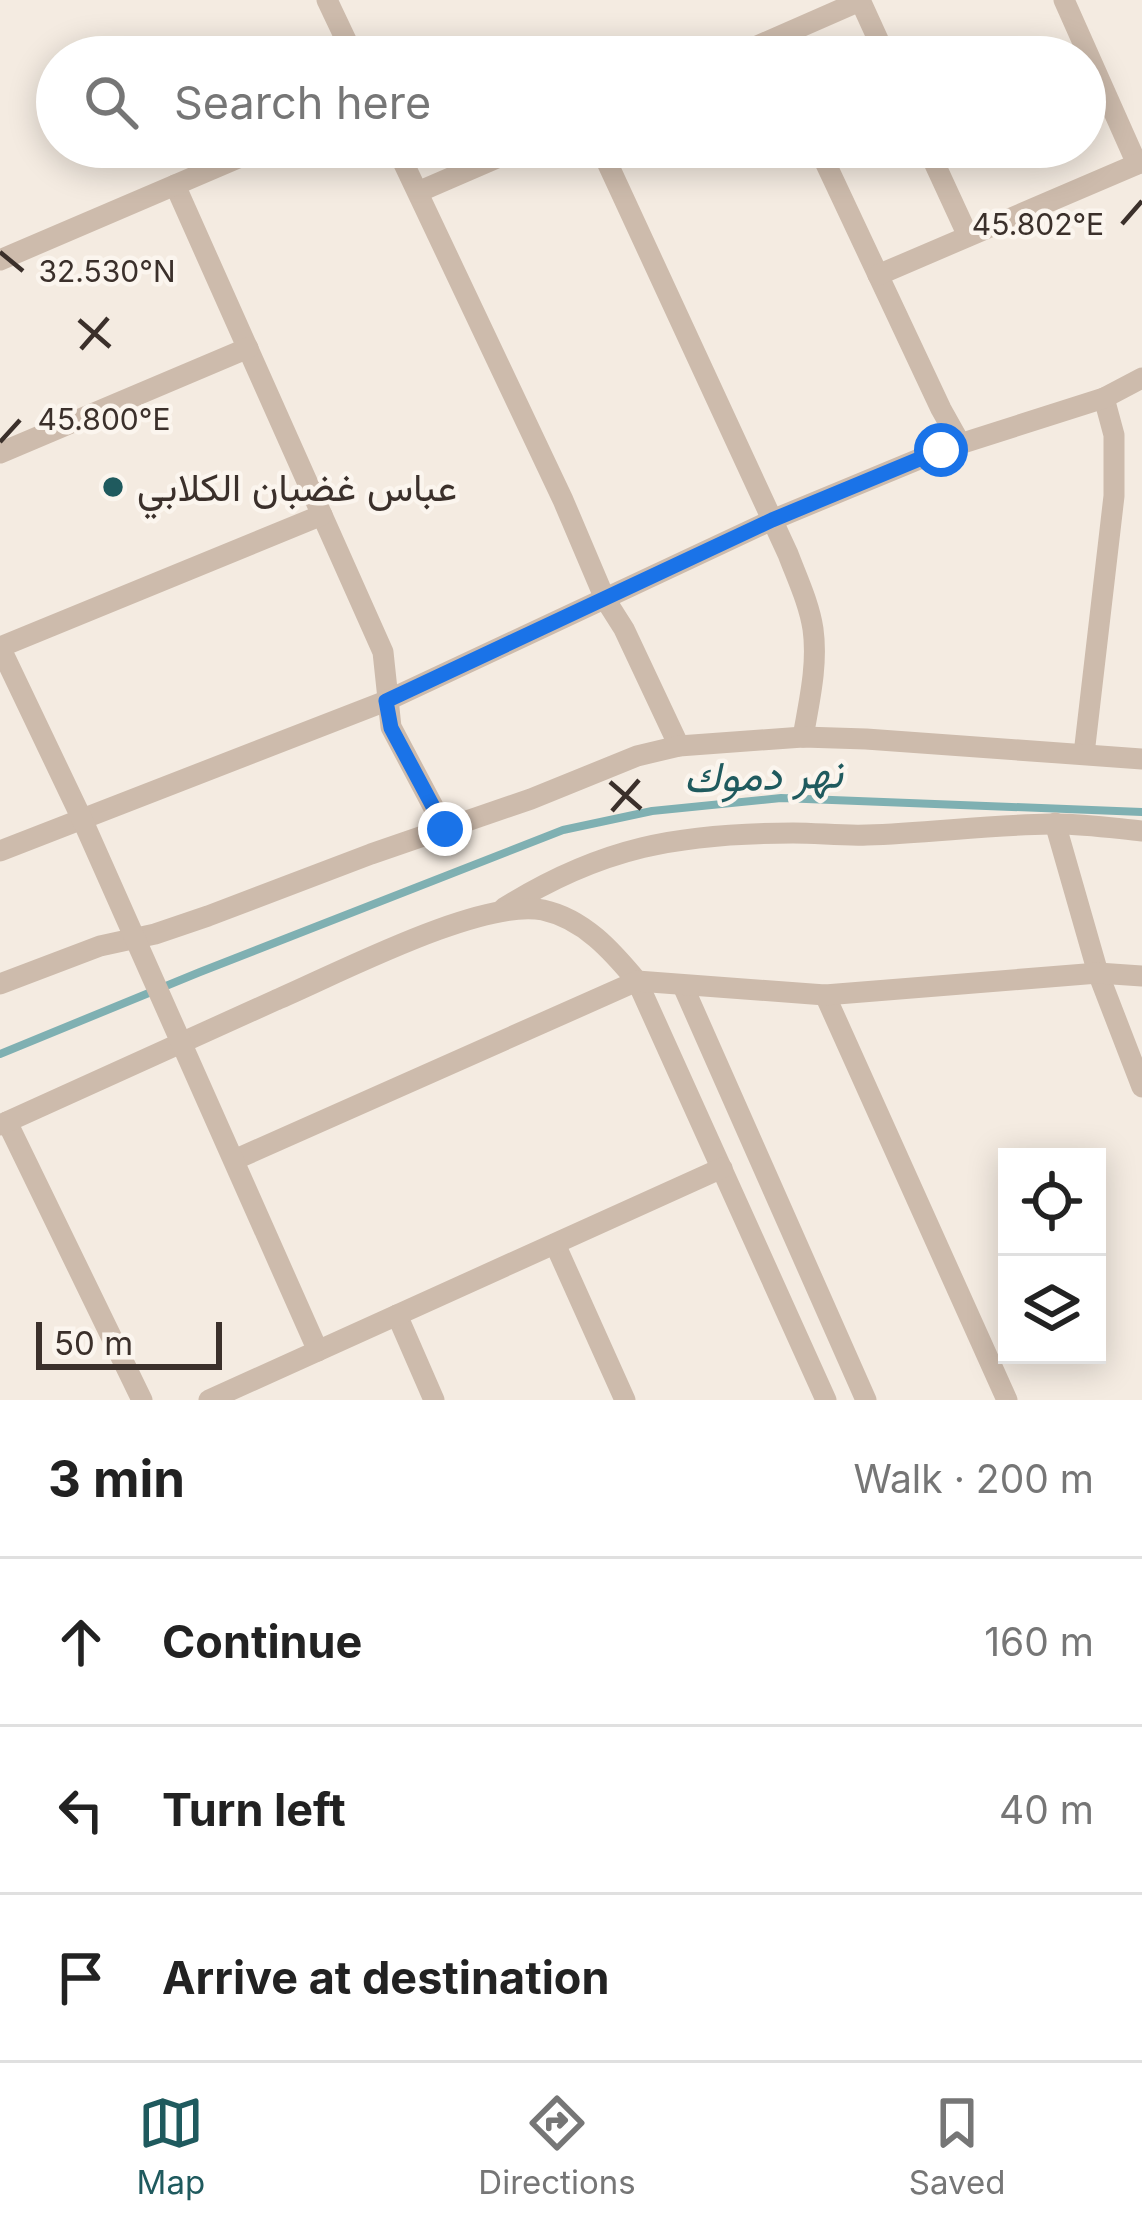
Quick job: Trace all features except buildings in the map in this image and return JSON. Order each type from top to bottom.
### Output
[{"type":"street","points":[[327,0],[344,36]]},
{"type":"street","points":[[795,36],[860,0],[876,36]]},
{"type":"street","points":[[1064,0],[1081,36]]},
{"type":"street","points":[[878,275],[1140,163],[1106,90]]},
{"type":"street","points":[[0,260],[215,168]]},
{"type":"street","points":[[407,168],[563,500],[604,599],[624,629],[679,746]]},
{"type":"street","points":[[418,192],[473,168]]},
{"type":"street","points":[[610,168],[806,601],[814,632],[814,676],[803,737]]},
{"type":"street","points":[[828,168],[960,443]]},
{"type":"street","points":[[937,168],[968,236]]},
{"type":"street","points":[[175,185],[383,652],[391,728],[445,829]]},
{"type":"street","points":[[0,453],[248,348]]},
{"type":"street","points":[[0,851],[386,701],[772,520],[960,443],[1104,398],[1142,378]]},
{"type":"street","points":[[1084,754],[1114,496],[1114,435],[1104,398]]},
{"type":"street","points":[[318,1351],[82,819],[0,647],[322,514]]},
{"type":"street","points":[[0,984],[100,946],[208,916],[637,756],[679,746],[803,737],[1142,759]]},
{"type":"street","points":[[142,1400],[4,1123],[415,939],[497,912],[540,885],[637,847],[737,834],[864,835],[1055,824],[1142,831]]},
{"type":"street","points":[[1055,824],[1098,973],[1142,1087]]},
{"type":"street","points":[[497,912],[542,910],[561,916],[601,941],[637,981],[826,1400]]},
{"type":"street","points":[[234,1160],[637,981],[825,995],[1098,973],[1142,976]]},
{"type":"street","points":[[683,986],[866,1400]]},
{"type":"street","points":[[825,995],[1007,1400]]},
{"type":"street","points":[[209,1400],[722,1168]]},
{"type":"street","points":[[555,1244],[625,1400]]},
{"type":"street","points":[[398,1315],[434,1400]]},
{"type":"waterway","name":"نهر دموك","points":[[0,1054],[563,830],[652,811],[781,798],[1142,812]]},
{"type":"place","name":"عباس غضبان الكلابي","points":[[113,487]]},
{"type":"route","points":[[445,829],[391,728],[386,701],[772,520],[941,450]]}]
